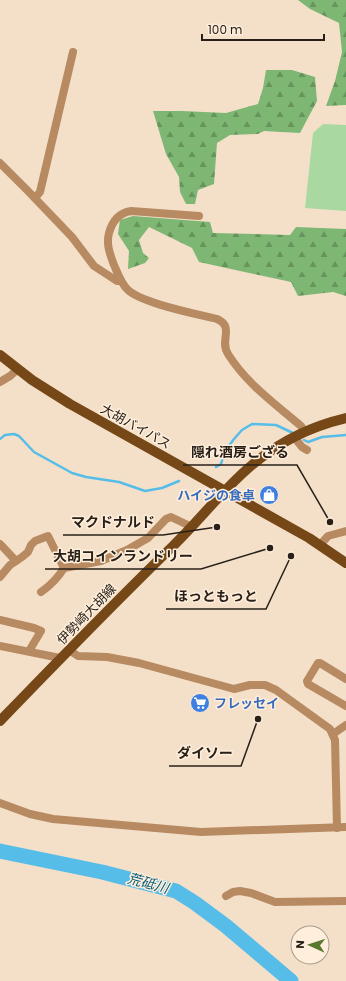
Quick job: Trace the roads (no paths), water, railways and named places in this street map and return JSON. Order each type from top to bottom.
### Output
[{"type":"main road","name":"大胡バイパス","points":[[0,355],[42,387],[70,404],[226,491],[320,545],[346,562]]},
{"type":"main road","name":"伊勢崎大胡線","points":[[0,721],[60,658],[255,462],[294,437],[330,422],[346,418]]},
{"type":"street","points":[[35,198],[40,192],[73,52]]},
{"type":"street","points":[[0,163],[72,238],[94,266],[117,281],[122,281]]},
{"type":"street","points":[[200,216],[132,211],[126,212],[118,216],[111,227],[108,252],[122,281],[130,292],[146,300],[217,319],[223,322],[226,326],[226,351],[234,363],[259,390],[301,426],[305,432]]},
{"type":"street","points":[[0,382],[18,369]]},
{"type":"street","points":[[294,437],[302,447],[307,450]]},
{"type":"street","points":[[41,592],[50,586],[64,568],[101,561],[127,550],[148,538],[166,519],[172,517],[192,527]]},
{"type":"street","points":[[320,545],[328,536],[346,531]]},
{"type":"street","points":[[0,577],[10,565],[28,552],[35,540],[48,536],[64,568]]},
{"type":"street","points":[[0,544],[16,561]]},
{"type":"street","points":[[0,620],[41,631],[29,651]]},
{"type":"street","points":[[0,646],[60,658]]},
{"type":"street","points":[[68,650],[78,656],[107,657],[139,663],[234,689],[250,684],[265,685],[276,690],[330,729],[333,734],[335,740],[337,828]]},
{"type":"street","points":[[346,679],[318,663],[307,682],[346,706]]},
{"type":"street","points":[[333,734],[346,726]]},
{"type":"street","points":[[0,803],[30,814],[53,819],[201,832],[346,827]]},
{"type":"street","points":[[226,896],[233,892],[240,891],[251,893],[275,902],[346,901]]},
{"type":"waterway","points":[[216,467],[221,464],[225,451],[234,439],[242,430],[252,424],[276,425],[293,433]]},
{"type":"waterway","points":[[0,439],[5,435],[14,434],[19,436],[34,452],[72,473],[86,477],[119,482],[145,491],[162,488],[179,481]]},
{"type":"waterway","points":[[304,440],[308,442],[322,437],[346,435]]},
{"type":"waterway","name":"荒砥川","points":[[0,851],[102,872],[176,891],[226,926],[291,981]]},
{"type":"place","name":"ハイジの食卓","points":[[269,495]]},
{"type":"place","name":"隠れ酒房ござる","points":[[330,522]]},
{"type":"place","name":"マクドナルド","points":[[217,527]]},
{"type":"place","name":"大胡コインランドリー","points":[[270,548]]},
{"type":"place","name":"ほっともっと","points":[[291,556]]},
{"type":"place","name":"フレッセイ","points":[[200,703]]},
{"type":"place","name":"ダイソー","points":[[258,719]]}]
